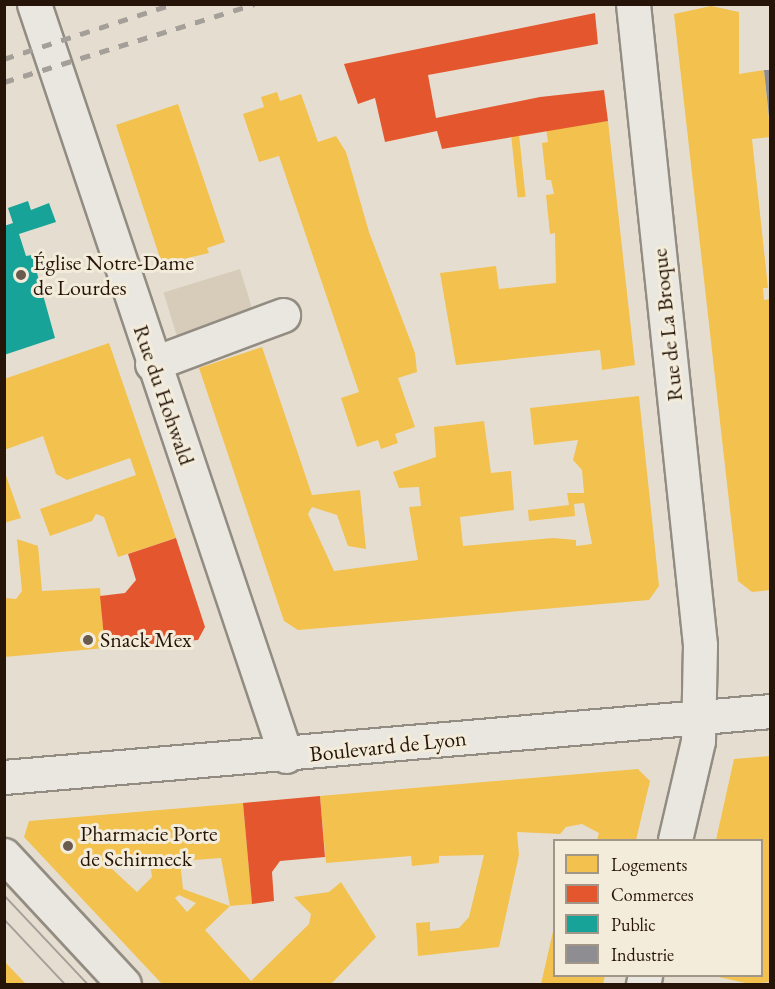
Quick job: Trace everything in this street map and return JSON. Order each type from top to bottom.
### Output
[{"type":"street","name":"Rue du Hohwald","points":[[34,4],[152,364],[264,682],[286,756]]},
{"type":"street","name":"Rue de La Broque","points":[[633,4],[700,645],[701,716],[675,839]]},
{"type":"street","points":[[152,364],[284,315]]},
{"type":"street","name":"Boulevard de Lyon","points":[[4,777],[286,756],[771,711]]},
{"type":"street","points":[[4,855],[124,984]]},
{"type":"shaded area","points":[[240,269],[253,312],[177,335],[163,292]]},
{"type":"building: Logements","points":[[711,6],[739,12],[739,74],[764,70],[770,130],[770,137],[752,139],[768,288],[763,288],[764,300],[770,299],[770,590],[752,592],[738,581],[674,14]]},
{"type":"building: Logements","points":[[277,92],[280,101],[301,94],[318,142],[336,136],[346,152],[369,232],[415,353],[417,372],[398,378],[415,427],[395,434],[398,443],[381,449],[378,440],[357,447],[341,398],[359,392],[279,156],[259,162],[243,114],[264,107],[261,97]]},
{"type":"building: Logements","points":[[178,104],[225,242],[207,248],[209,253],[162,264],[116,125]]},
{"type":"building: Logements","points":[[608,121],[635,365],[602,370],[600,350],[456,365],[440,273],[496,266],[499,289],[556,283],[555,233],[550,234],[546,195],[554,194],[551,180],[546,180],[542,143],[548,142],[546,128]]},
{"type":"building: Logements","points":[[519,134],[526,197],[518,197],[511,135]]},
{"type":"building: Logements","points":[[109,343],[176,538],[118,557],[104,517],[96,514],[92,521],[50,536],[40,509],[136,475],[130,458],[67,480],[56,474],[43,436],[4,450],[4,379]]},
{"type":"building: Logements","points":[[262,347],[312,495],[360,490],[366,549],[348,546],[337,515],[312,507],[308,514],[334,571],[418,560],[409,507],[421,506],[419,487],[399,488],[393,472],[436,457],[434,427],[484,421],[491,473],[511,471],[514,510],[460,517],[463,546],[553,538],[576,540],[576,546],[592,544],[584,503],[574,504],[575,516],[529,521],[528,510],[569,505],[567,493],[584,493],[582,470],[573,460],[578,440],[534,445],[530,408],[639,396],[659,586],[649,600],[298,630],[284,621],[199,368]]},
{"type":"building: Logements","points":[[4,470],[21,518],[4,523]]},
{"type":"building: Logements","points":[[17,539],[38,546],[42,591],[100,588],[105,648],[4,657],[4,598],[16,599],[22,591]]},
{"type":"building: Logements","points":[[770,756],[770,982],[750,984],[718,977],[763,977],[763,839],[716,839],[734,759]]},
{"type":"building: Logements","points":[[638,769],[650,781],[636,839],[597,839],[599,833],[582,824],[566,827],[560,834],[517,832],[519,855],[499,947],[418,956],[416,923],[430,922],[430,931],[459,928],[469,917],[484,855],[439,856],[439,863],[412,866],[411,856],[326,863],[320,796]]},
{"type":"building: Logements","points":[[243,803],[252,904],[230,906],[205,930],[251,981],[309,924],[311,914],[294,897],[329,892],[341,882],[376,937],[331,984],[162,984],[24,837],[29,821]],"holes":[[[116,856],[149,857],[152,877],[137,892],[111,868]],[[221,858],[230,906],[183,889],[180,861]],[[179,895],[196,903],[187,912],[175,898]]]},
{"type":"building: Logements","points":[[553,931],[553,977],[605,977],[603,984],[541,984]]},
{"type":"building: Logements","points":[[4,961],[26,984],[4,984]]},
{"type":"building: Commerces","points":[[595,13],[598,44],[428,75],[436,118],[540,97],[604,90],[608,121],[442,149],[437,131],[385,142],[375,98],[358,104],[344,64]]},
{"type":"building: Commerces","points":[[176,538],[205,627],[198,640],[105,648],[100,596],[125,593],[136,580],[128,554]]},
{"type":"building: Commerces","points":[[320,796],[325,857],[280,861],[272,872],[274,901],[252,904],[243,803]]},
{"type":"building: Public","name":"Église Notre-Dame de Lourdes","points":[[28,201],[31,210],[49,203],[56,222],[19,234],[26,256],[32,255],[55,338],[4,355],[4,226],[13,223],[8,208]]},
{"type":"building: Industrie","points":[[764,70],[770,70],[770,117],[769,117]]},
{"type":"tram line","points":[[4,895],[88,984]]},
{"type":"tram line","points":[[4,919],[65,984]]},
{"type":"railway","points":[[4,59],[173,4]]},
{"type":"railway","points":[[4,82],[254,4]]},
{"type":"place","name":"Église Notre-Dame de Lourdes","points":[[21,275]]},
{"type":"place","name":"Snack Mex","points":[[88,640]]},
{"type":"place","name":"Pharmacie Porte de Schirmeck","points":[[68,846]]}]
